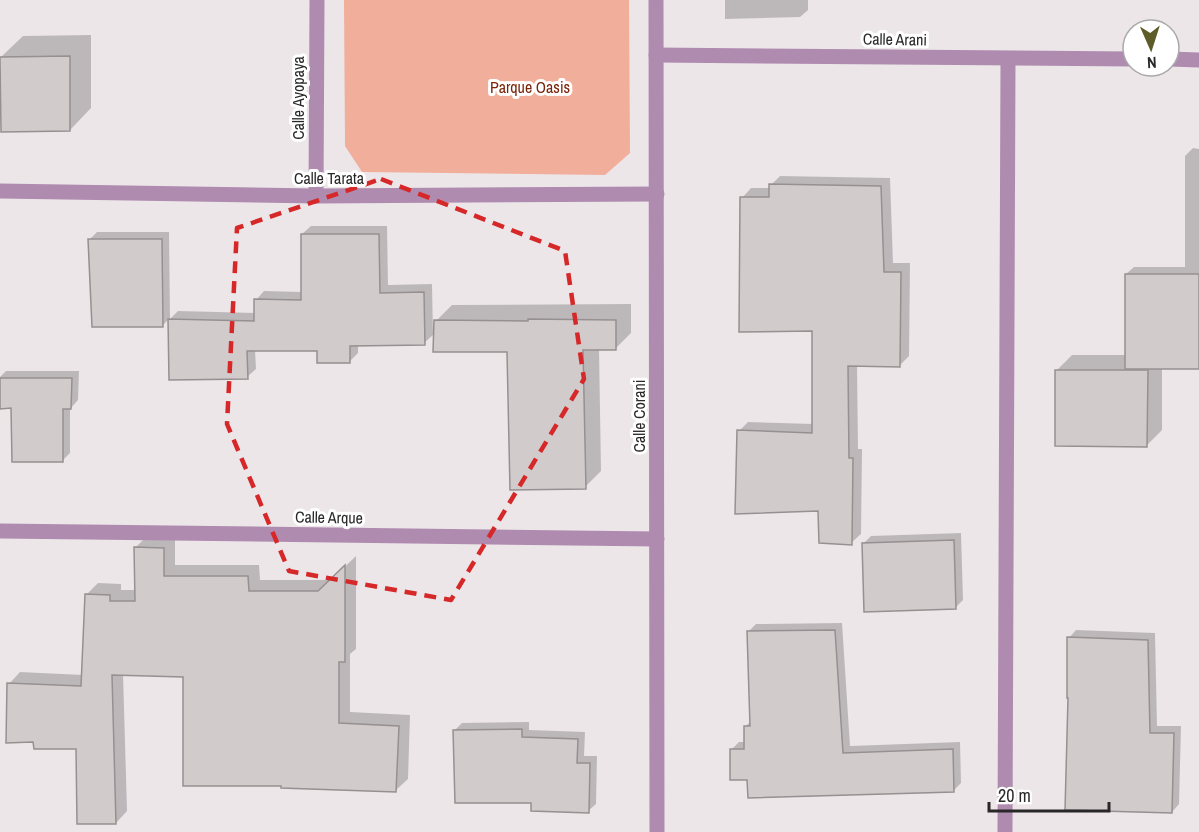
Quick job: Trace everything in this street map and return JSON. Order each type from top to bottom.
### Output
[{"type":"street","name":"Calle Ayopaya","points":[[316,196],[317,0]]},
{"type":"street","name":"Calle Corani","points":[[656,0],[657,832]]},
{"type":"street","name":"Calle Arani","points":[[656,55],[1121,59]]},
{"type":"street","points":[[1005,832],[1008,59]]},
{"type":"street","points":[[1181,59],[1199,60]]},
{"type":"street","name":"Calle Tarata","points":[[0,191],[316,196],[657,194]]},
{"type":"street","name":"Calle Arque","points":[[0,531],[657,539]]},
{"type":"highlighted area","points":[[381,179],[565,251],[584,379],[451,600],[289,571],[227,424],[237,228]]},
{"type":"green space","name":"Parque Oasis","points":[[344,0],[629,0],[630,153],[605,175],[362,172],[345,146]]},
{"type":"building","points":[[70,56],[70,131],[1,132],[0,57]]},
{"type":"building","points":[[769,184],[881,186],[884,272],[901,272],[900,367],[848,366],[849,458],[853,458],[852,545],[819,543],[818,511],[735,514],[737,430],[812,433],[812,331],[739,332],[740,197],[769,197]]},
{"type":"building","points":[[301,234],[379,234],[380,293],[424,292],[425,345],[350,346],[350,363],[317,363],[317,351],[247,351],[248,379],[169,380],[168,319],[254,321],[254,299],[301,300]]},
{"type":"building","points":[[88,239],[162,239],[163,327],[92,327]]},
{"type":"building","points":[[1125,274],[1199,274],[1199,369],[1125,369]]},
{"type":"building","points":[[528,319],[616,320],[616,350],[583,350],[586,489],[510,490],[507,352],[433,352],[434,320],[528,321]]},
{"type":"building","points":[[1055,370],[1148,370],[1147,447],[1055,446]]},
{"type":"building","points":[[0,378],[72,378],[71,409],[63,409],[63,462],[12,462],[11,408],[0,409]]},
{"type":"building","points":[[954,540],[956,609],[864,612],[862,543]]},
{"type":"building","points":[[134,547],[164,548],[164,576],[248,576],[249,591],[318,591],[345,565],[345,662],[339,662],[339,723],[399,726],[396,792],[281,788],[281,786],[183,786],[183,677],[112,675],[116,824],[77,824],[76,749],[34,749],[33,742],[6,743],[7,683],[81,686],[85,594],[110,595],[110,601],[135,601]]},
{"type":"building","points":[[835,630],[843,753],[953,749],[954,792],[748,798],[747,780],[730,780],[730,749],[744,749],[744,726],[750,726],[747,631]]},
{"type":"building","points":[[1067,637],[1148,640],[1150,733],[1174,733],[1172,813],[1065,810]]},
{"type":"building","points":[[522,729],[522,737],[578,739],[577,763],[590,763],[589,813],[531,811],[531,803],[455,803],[453,730]]}]
